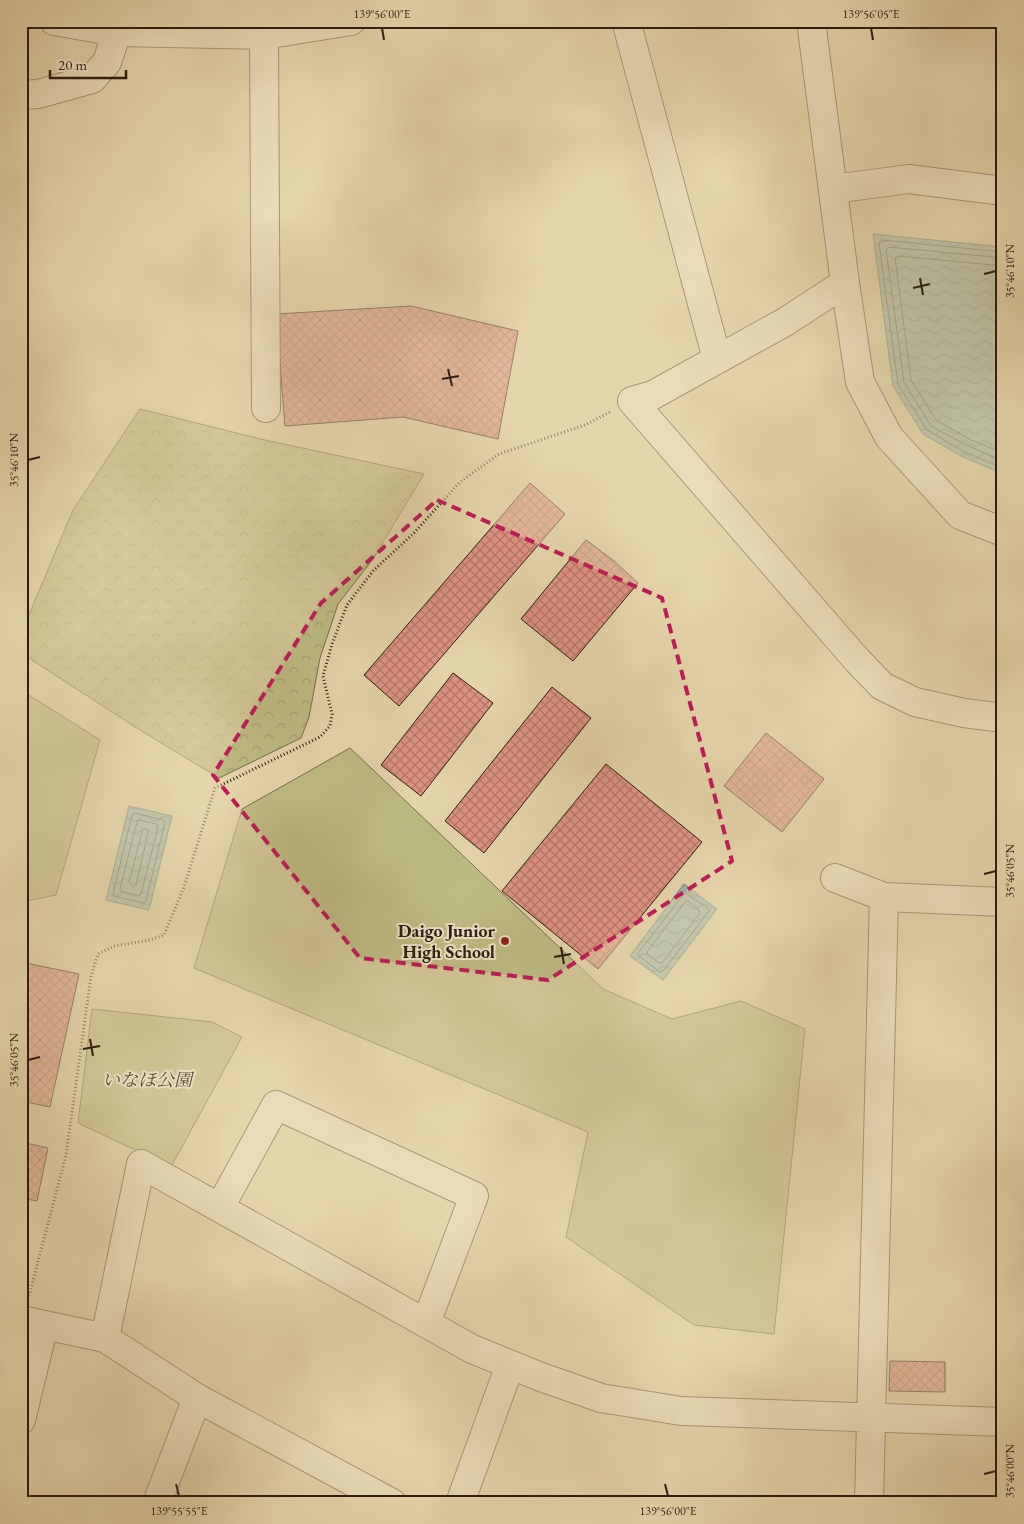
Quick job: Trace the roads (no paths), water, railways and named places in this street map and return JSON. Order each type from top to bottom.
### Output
[{"type":"street","points":[[54,21],[117,32],[264,35],[351,21]]},
{"type":"street","points":[[626,21],[717,359]]},
{"type":"street","points":[[811,21],[845,284],[860,382],[888,437],[960,516],[1003,532]]},
{"type":"street","points":[[21,96],[38,94],[92,79],[107,62],[117,32]]},
{"type":"street","points":[[264,35],[266,408]]},
{"type":"street","points":[[833,189],[909,179],[1003,191]]},
{"type":"street","points":[[845,284],[785,322],[653,395],[632,401],[857,660],[882,686],[915,702],[964,713],[1003,718]]},
{"type":"street","points":[[835,878],[884,897],[1003,902]]},
{"type":"street","points":[[869,1503],[884,897]]},
{"type":"street","points":[[220,1208],[276,1105],[474,1196],[426,1323]]},
{"type":"street","points":[[105,1338],[141,1164],[472,1349],[541,1378],[601,1398],[681,1411],[1003,1422]]},
{"type":"street","points":[[21,1420],[29,1322],[105,1338],[197,1398],[392,1503]]},
{"type":"street","points":[[460,1503],[510,1365]]},
{"type":"street","points":[[157,1503],[197,1398]]},
{"type":"water","points":[[873,234],[1003,247],[1003,474],[961,456],[923,434],[893,386]]},
{"type":"water","points":[[129,806],[172,816],[149,910],[106,900]]},
{"type":"water","points":[[684,884],[717,909],[663,980],[630,956]]},
{"type":"place","name":"Daigo Junior High School","points":[[505,941]]},
{"type":"park label","name":"いなほ公園","points":[[147,1080]]}]
